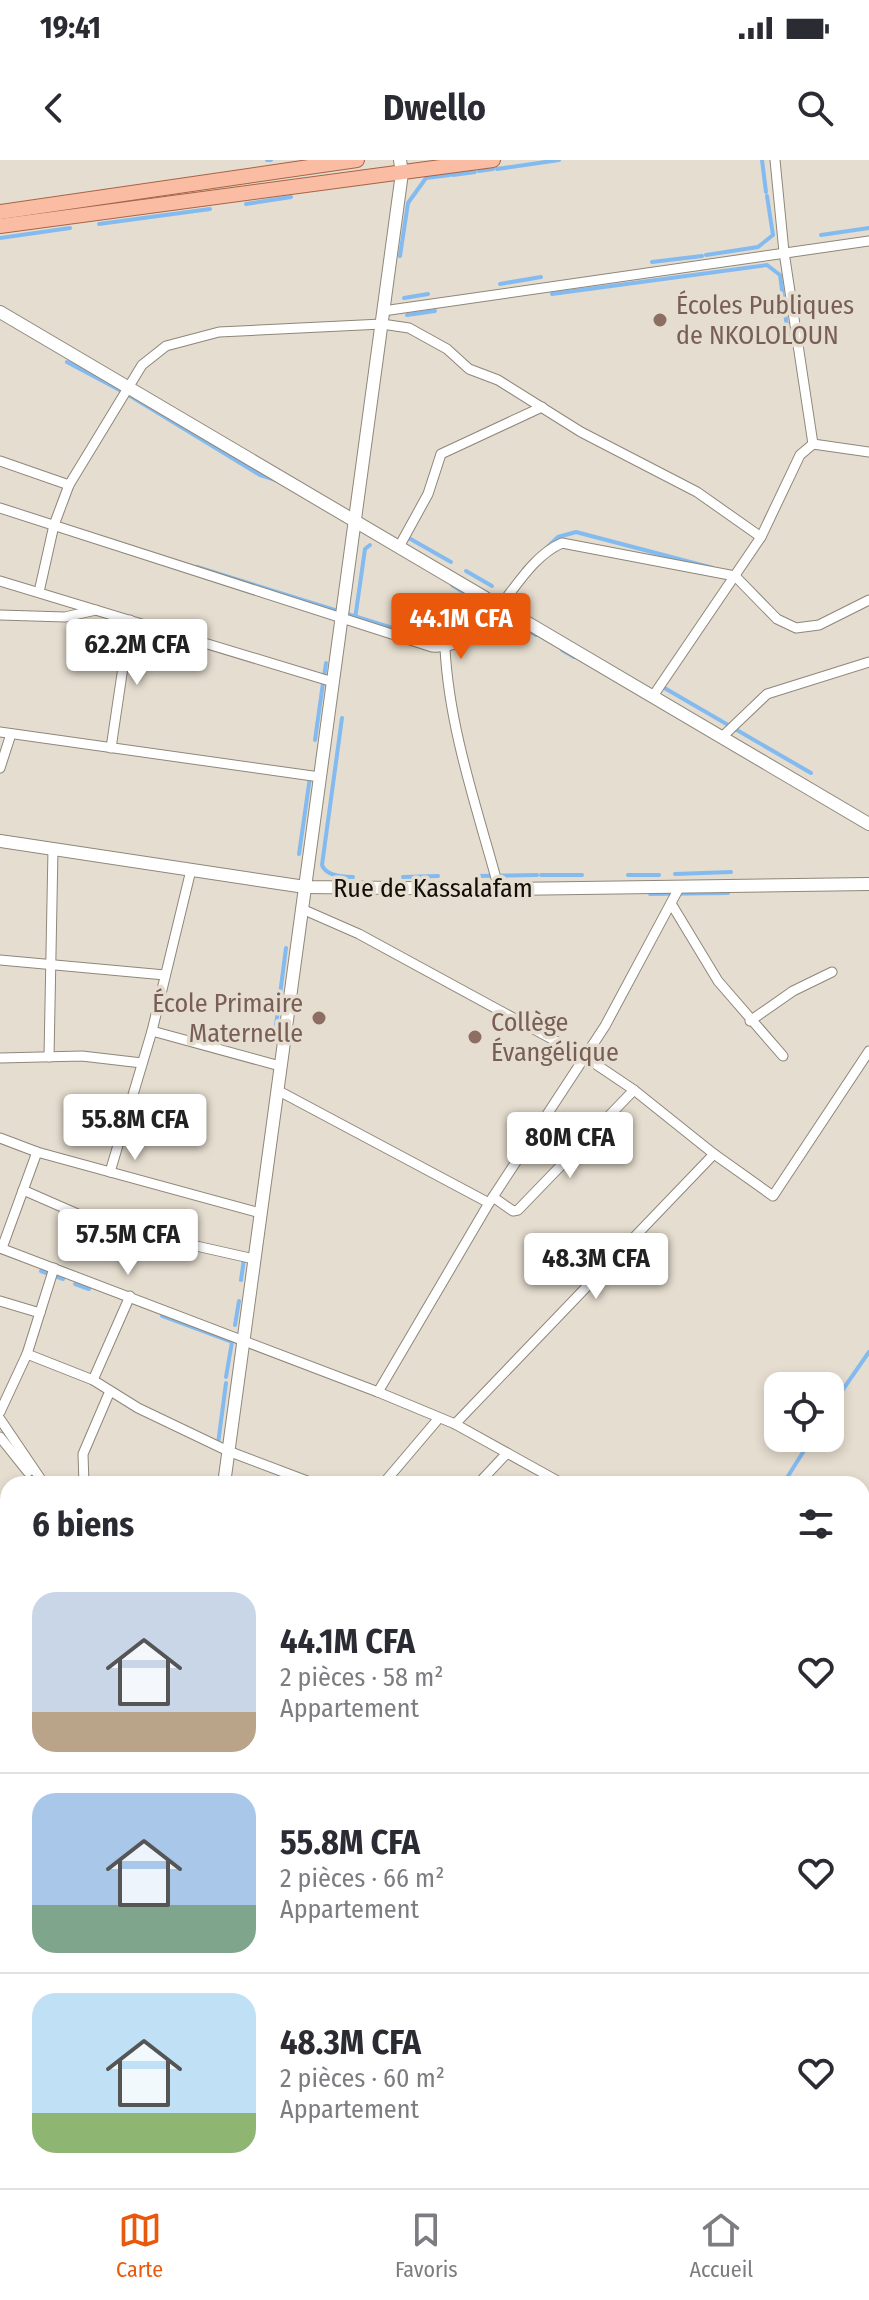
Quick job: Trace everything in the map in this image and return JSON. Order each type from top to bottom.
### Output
[{"type":"main road","points":[[0,212],[357,160]]},
{"type":"main road","points":[[0,226],[401,166],[493,160]]},
{"type":"street","points":[[775,160],[784,252],[813,444]]},
{"type":"street","points":[[225,1476],[401,166]]},
{"type":"street","points":[[39,592],[54,525],[69,485],[126,387],[157,351],[202,334],[382,317],[869,241]]},
{"type":"street","points":[[0,312],[869,824]]},
{"type":"street","points":[[382,317],[427,336],[469,369],[488,375],[697,492],[761,537]]},
{"type":"street","points":[[400,545],[428,494],[441,454],[542,407]]},
{"type":"street","points":[[653,696],[761,537],[800,455],[813,444],[869,452]]},
{"type":"street","points":[[0,461],[69,485]]},
{"type":"street","points":[[0,508],[445,648],[461,644],[501,606],[541,555],[562,543],[735,576],[777,619],[796,628],[819,625],[869,600]]},
{"type":"street","points":[[0,581],[333,682]]},
{"type":"street","points":[[0,615],[65,617],[97,610]]},
{"type":"street","points":[[111,748],[130,620]]},
{"type":"street","points":[[445,648],[460,741],[499,889]]},
{"type":"street","points":[[722,737],[767,694],[869,662]]},
{"type":"street","points":[[0,768],[5,733],[320,777]]},
{"type":"street","name":"Rue de Kassalafam","points":[[0,841],[305,887],[499,889],[869,884]]},
{"type":"street","points":[[49,1057],[53,849]]},
{"type":"street","points":[[110,1172],[152,1031],[191,870]]},
{"type":"street","points":[[378,1392],[491,1200],[585,1057],[679,888]]},
{"type":"street","points":[[672,905],[718,981],[783,1056]]},
{"type":"street","points":[[302,909],[359,934],[585,1057],[634,1090],[773,1196],[869,1051]]},
{"type":"street","points":[[0,960],[165,975]]},
{"type":"street","points":[[750,1021],[793,991],[832,972]]},
{"type":"street","points":[[152,1031],[280,1066]]},
{"type":"street","points":[[0,1058],[82,1056],[142,1063]]},
{"type":"street","points":[[277,1090],[513,1211],[518,1210],[634,1090]]},
{"type":"street","points":[[0,1138],[37,1152],[260,1213]]},
{"type":"street","points":[[37,1152],[1,1248],[243,1338],[455,1424],[549,1476]]},
{"type":"street","points":[[455,1424],[714,1154]]},
{"type":"street","points":[[23,1190],[103,1225],[254,1259]]},
{"type":"street","points":[[0,1412],[27,1354],[54,1268]]},
{"type":"street","points":[[93,1380],[130,1296]]},
{"type":"street","points":[[0,1301],[40,1313]]},
{"type":"street","points":[[27,1354],[93,1380],[228,1451],[294,1476]]},
{"type":"street","points":[[84,1476],[83,1454],[110,1391]]},
{"type":"street","points":[[390,1476],[439,1418]]},
{"type":"street","points":[[0,1419],[39,1476]]},
{"type":"street","points":[[1,1442],[31,1476]]},
{"type":"street","points":[[485,1476],[507,1453]]},
{"type":"waterway","points":[[497,169],[559,160]]},
{"type":"waterway","points":[[762,160],[766,192]]},
{"type":"waterway","points":[[479,171],[493,169]]},
{"type":"waterway","points":[[453,175],[475,172]]},
{"type":"waterway","points":[[400,256],[408,203],[426,178],[450,175]]},
{"type":"waterway","points":[[706,255],[758,247],[773,235],[767,196]]},
{"type":"waterway","points":[[246,204],[291,197]]},
{"type":"waterway","points":[[99,224],[210,209]]},
{"type":"waterway","points":[[0,238],[70,228]]},
{"type":"waterway","points":[[821,235],[869,228]]},
{"type":"waterway","points":[[652,262],[702,256]]},
{"type":"waterway","points":[[552,294],[767,265],[780,275],[788,335]]},
{"type":"waterway","points":[[500,284],[541,277]]},
{"type":"waterway","points":[[404,298],[428,294]]},
{"type":"waterway","points":[[407,315],[435,311]]},
{"type":"waterway","points":[[67,362],[127,394],[260,475],[279,481]]},
{"type":"waterway","points":[[524,569],[558,537],[576,532],[713,568]]},
{"type":"waterway","points":[[407,537],[451,562]]},
{"type":"waterway","points":[[355,619],[365,549],[370,545]]},
{"type":"waterway","points":[[197,567],[428,637],[457,635],[491,610]]},
{"type":"waterway","points":[[466,571],[492,586]]},
{"type":"waterway","points":[[452,585],[492,610]]},
{"type":"waterway","points":[[505,617],[536,635]]},
{"type":"waterway","points":[[562,650],[574,657]]},
{"type":"waterway","points":[[324,677],[326,663]]},
{"type":"waterway","points":[[315,740],[323,683]]},
{"type":"waterway","points":[[661,686],[811,773]]},
{"type":"waterway","points":[[342,718],[322,865],[331,874],[353,877]]},
{"type":"waterway","points":[[299,854],[310,777]]},
{"type":"waterway","points":[[675,874],[731,872]]},
{"type":"waterway","points":[[477,876],[537,875]]},
{"type":"waterway","points":[[541,875],[582,875]]},
{"type":"waterway","points":[[628,875],[659,875]]},
{"type":"waterway","points":[[403,877],[438,876]]},
{"type":"waterway","points":[[650,894],[728,893]]},
{"type":"waterway","points":[[274,1041],[286,948]]},
{"type":"waterway","points":[[241,1280],[244,1259]]},
{"type":"waterway","points":[[41,1271],[63,1279]]},
{"type":"waterway","points":[[75,1284],[89,1289]]},
{"type":"waterway","points":[[235,1325],[239,1301]]},
{"type":"waterway","points":[[162,1316],[232,1342],[226,1377]]},
{"type":"waterway","points":[[844,1388],[869,1352]]},
{"type":"waterway","points":[[218,1444],[226,1383]]},
{"type":"waterway","points":[[788,1476],[803,1452]]},
{"type":"place","name":"Écoles Publiques de NKOLOLOUN","points":[[660,320]]},
{"type":"place","name":"École Primaire Maternelle","points":[[319,1018]]},
{"type":"place","name":"Collège Évangélique","points":[[475,1037]]}]
